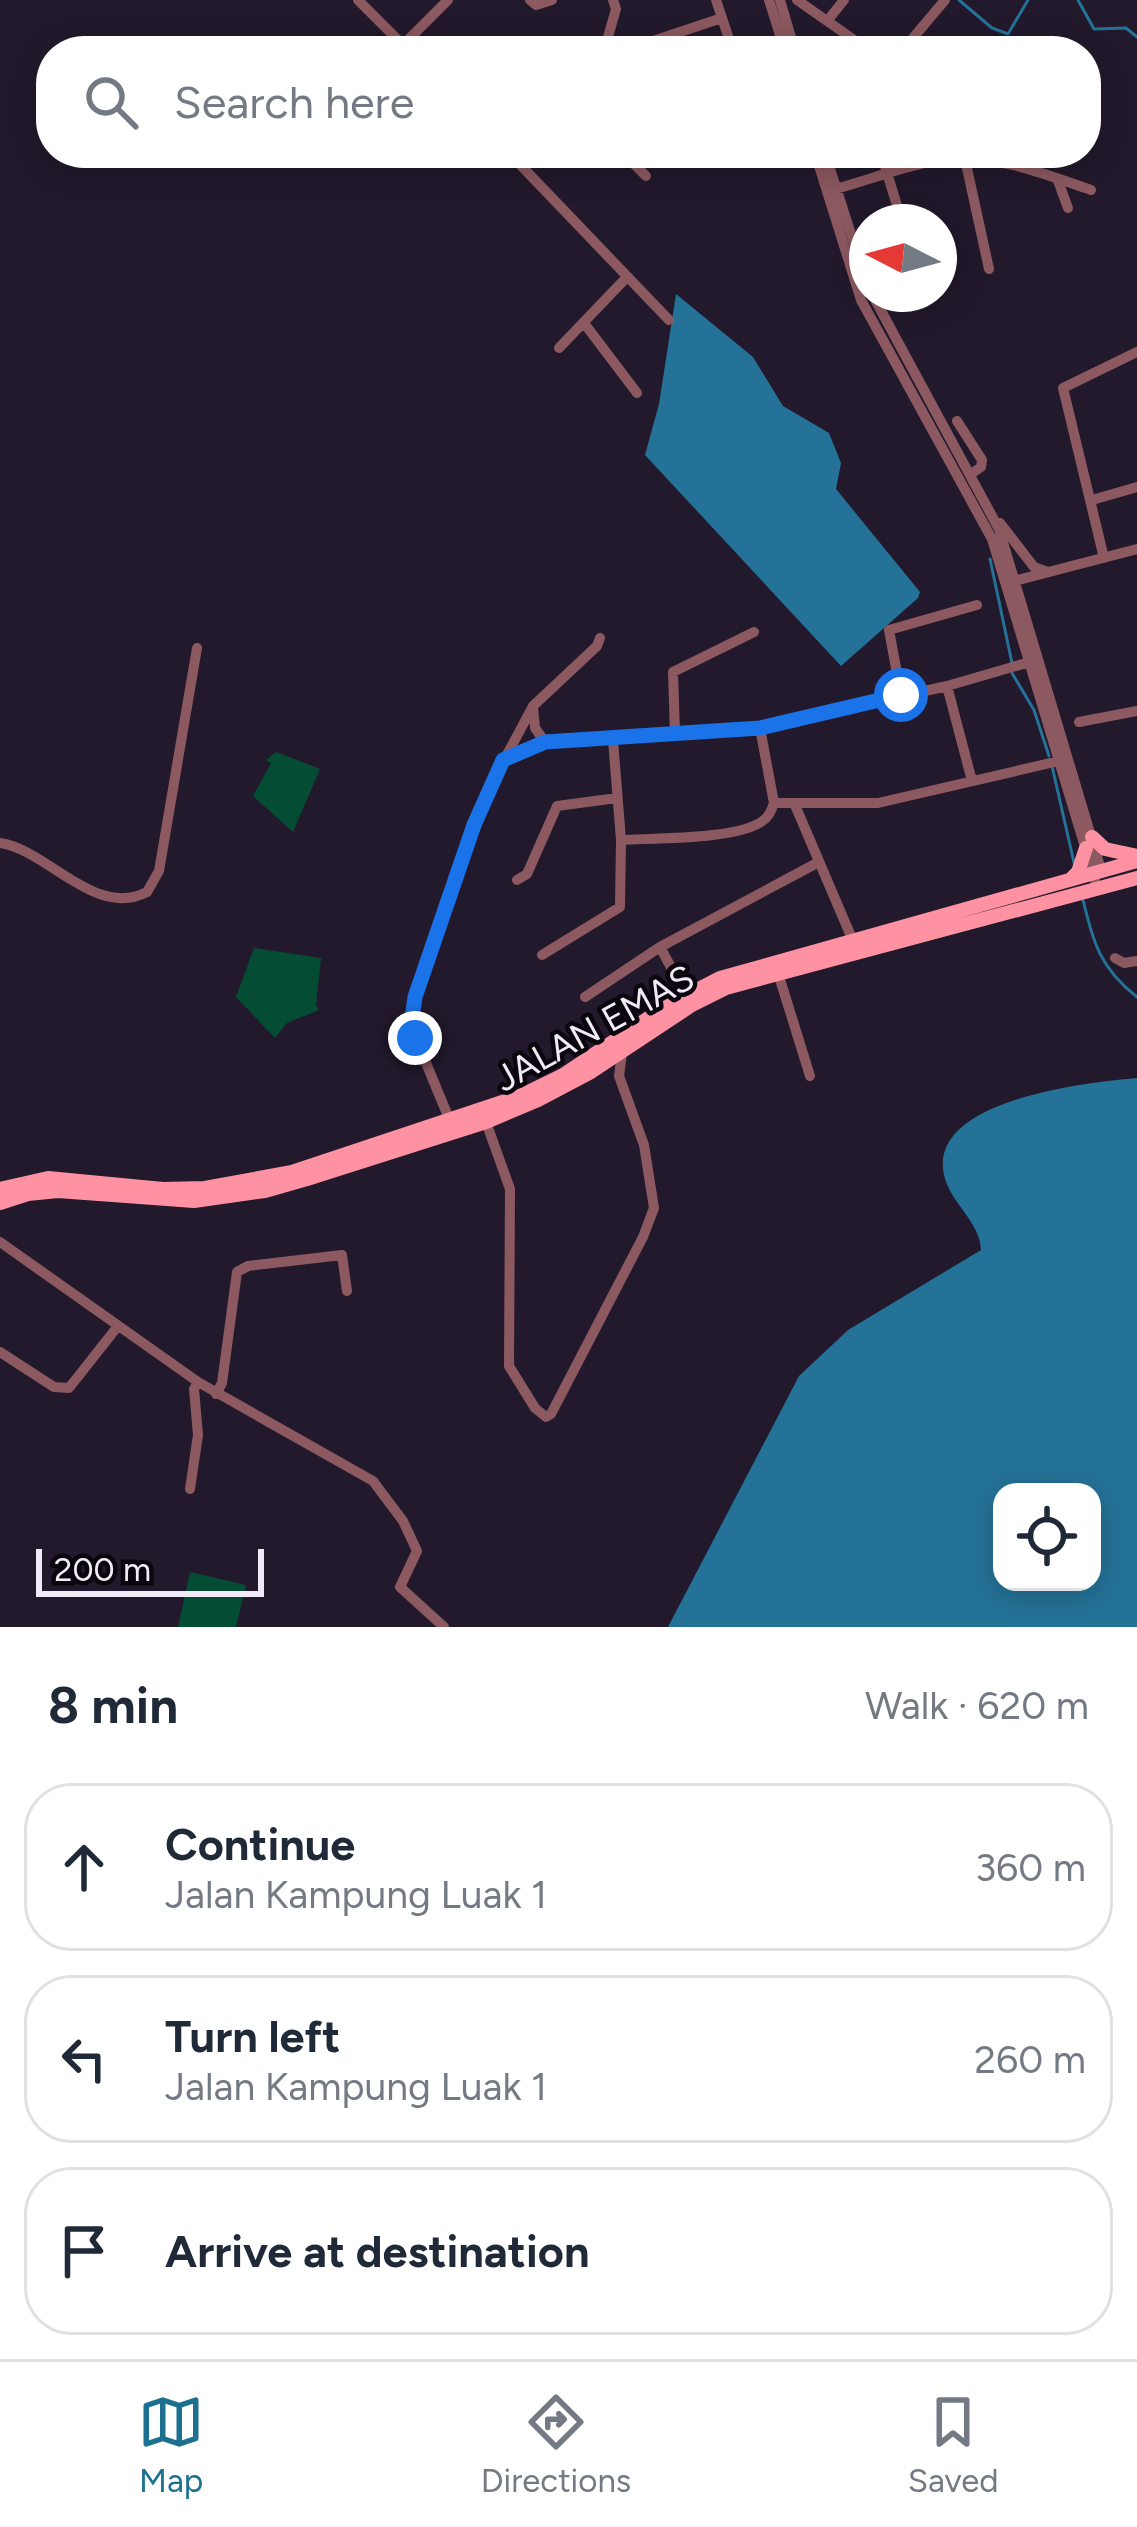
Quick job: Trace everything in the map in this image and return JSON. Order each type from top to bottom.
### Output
[{"type":"main road","points":[[1085,881],[1089,843],[1137,858]]},
{"type":"main road","points":[[1085,881],[1137,858]]},
{"type":"main road","points":[[1085,881],[1137,878]]},
{"type":"main road","name":"JALAN EMAS","points":[[1,1200],[48,1178],[163,1189],[247,1183],[520,1096],[563,1075],[686,995],[742,971],[1085,881]]},
{"type":"main road","name":"JALAN EMAS","points":[[1,1200],[58,1191],[171,1201],[230,1198],[307,1179],[486,1122],[538,1100],[726,988],[1085,881]]},
{"type":"street","points":[[358,0],[394,36]]},
{"type":"street","points":[[416,36],[448,0]]},
{"type":"street","points":[[530,0],[536,5],[552,0]]},
{"type":"street","points":[[608,36],[614,0]]},
{"type":"street","points":[[716,0],[728,36]]},
{"type":"street","points":[[769,0],[779,36]]},
{"type":"street","points":[[780,0],[791,36]]},
{"type":"street","points":[[797,0],[847,36]]},
{"type":"street","points":[[828,20],[844,0]]},
{"type":"street","points":[[914,36],[945,0]]},
{"type":"street","points":[[668,36],[722,18]]},
{"type":"street","points":[[523,168],[669,320]]},
{"type":"street","points":[[638,168],[646,176]]},
{"type":"street","points":[[820,168],[861,300],[974,502],[1023,603]]},
{"type":"street","points":[[829,168],[849,231]]},
{"type":"street","points":[[885,168],[896,204]]},
{"type":"street","points":[[835,189],[914,168]]},
{"type":"street","points":[[966,168],[989,269]]},
{"type":"street","points":[[1023,168],[1091,190]]},
{"type":"street","points":[[1057,178],[1067,208]]},
{"type":"street","points":[[559,348],[626,278]]},
{"type":"street","points":[[882,312],[991,510],[1027,560],[1046,573]]},
{"type":"street","points":[[584,323],[637,393]]},
{"type":"street","points":[[1104,558],[1064,388],[1137,352]]},
{"type":"street","points":[[957,421],[983,464],[971,474]]},
{"type":"street","points":[[1092,500],[1137,487]]},
{"type":"street","points":[[991,510],[1023,665],[1089,843]]},
{"type":"street","points":[[1009,582],[1137,549]]},
{"type":"street","points":[[1046,573],[1028,590],[1023,603],[1023,665],[1089,843],[1085,881]]},
{"type":"street","points":[[901,695],[889,630],[977,605]]},
{"type":"street","points":[[675,734],[673,672],[754,632]]},
{"type":"street","points":[[450,1121],[412,1030],[412,1009],[474,825],[503,760],[533,706],[599,638]]},
{"type":"street","points":[[0,843],[26,852],[101,894],[134,898],[151,888],[163,851],[197,648]]},
{"type":"street","points":[[503,760],[545,742],[760,728],[1023,665]]},
{"type":"street","points":[[947,686],[972,781]]},
{"type":"street","points":[[533,706],[535,728],[545,742]]},
{"type":"street","points":[[1079,722],[1137,711]]},
{"type":"street","points":[[621,840],[731,832],[768,818],[774,802],[760,728]]},
{"type":"street","points":[[542,955],[620,907],[621,840],[613,740]]},
{"type":"street","points":[[774,802],[878,803],[1059,761]]},
{"type":"street","points":[[518,880],[526,874],[557,806],[617,798]]},
{"type":"street","points":[[795,805],[853,941]]},
{"type":"street","points":[[585,998],[660,947],[817,862]]},
{"type":"street","points":[[660,947],[686,995]]},
{"type":"street","points":[[1115,958],[1124,963],[1137,961]]},
{"type":"street","points":[[778,973],[811,1076]]},
{"type":"street","points":[[486,1122],[510,1189],[509,1366],[545,1417],[551,1414],[654,1208],[644,1144],[619,1076],[624,1050]]},
{"type":"street","points":[[597,1068],[619,1076]]},
{"type":"street","points":[[0,1242],[216,1394],[373,1481],[403,1521],[417,1551],[400,1587],[444,1627]]},
{"type":"street","points":[[216,1394],[222,1383],[237,1271],[345,1254],[347,1291]]},
{"type":"street","points":[[0,1352],[17,1360],[23,1370],[64,1389],[77,1382],[118,1326]]},
{"type":"street","points":[[190,1489],[199,1435],[194,1389],[198,1382]]},
{"type":"green space","points":[[276,752],[320,769],[293,832],[253,796],[271,763],[266,760]]},
{"type":"green space","points":[[254,948],[321,958],[319,1010],[287,1023],[275,1038],[236,997]]},
{"type":"green space","points":[[190,1572],[246,1585],[236,1627],[178,1627]]},
{"type":"water","points":[[676,294],[753,357],[783,406],[829,433],[841,463],[836,489],[920,592],[841,666],[645,455],[659,404]]},
{"type":"water","points":[[1137,1078],[1137,1627],[668,1627],[799,1376],[848,1330],[981,1250],[976,1230],[944,1175],[945,1149],[960,1128],[985,1112],[1051,1090]]},
{"type":"waterway","points":[[959,0],[992,28],[1008,34],[1028,0]]},
{"type":"waterway","points":[[1078,0],[1094,29],[1126,28],[1137,37]]},
{"type":"waterway","points":[[990,559],[1012,663]]},
{"type":"waterway","points":[[1012,673],[1034,710],[1049,756]]},
{"type":"waterway","points":[[1052,766],[1075,867]]},
{"type":"waterway","points":[[1083,900],[1100,954],[1114,976],[1137,997]]},
{"type":"route","points":[[415,1038],[415,997],[474,825],[503,760],[545,742],[760,728],[901,695]]}]
